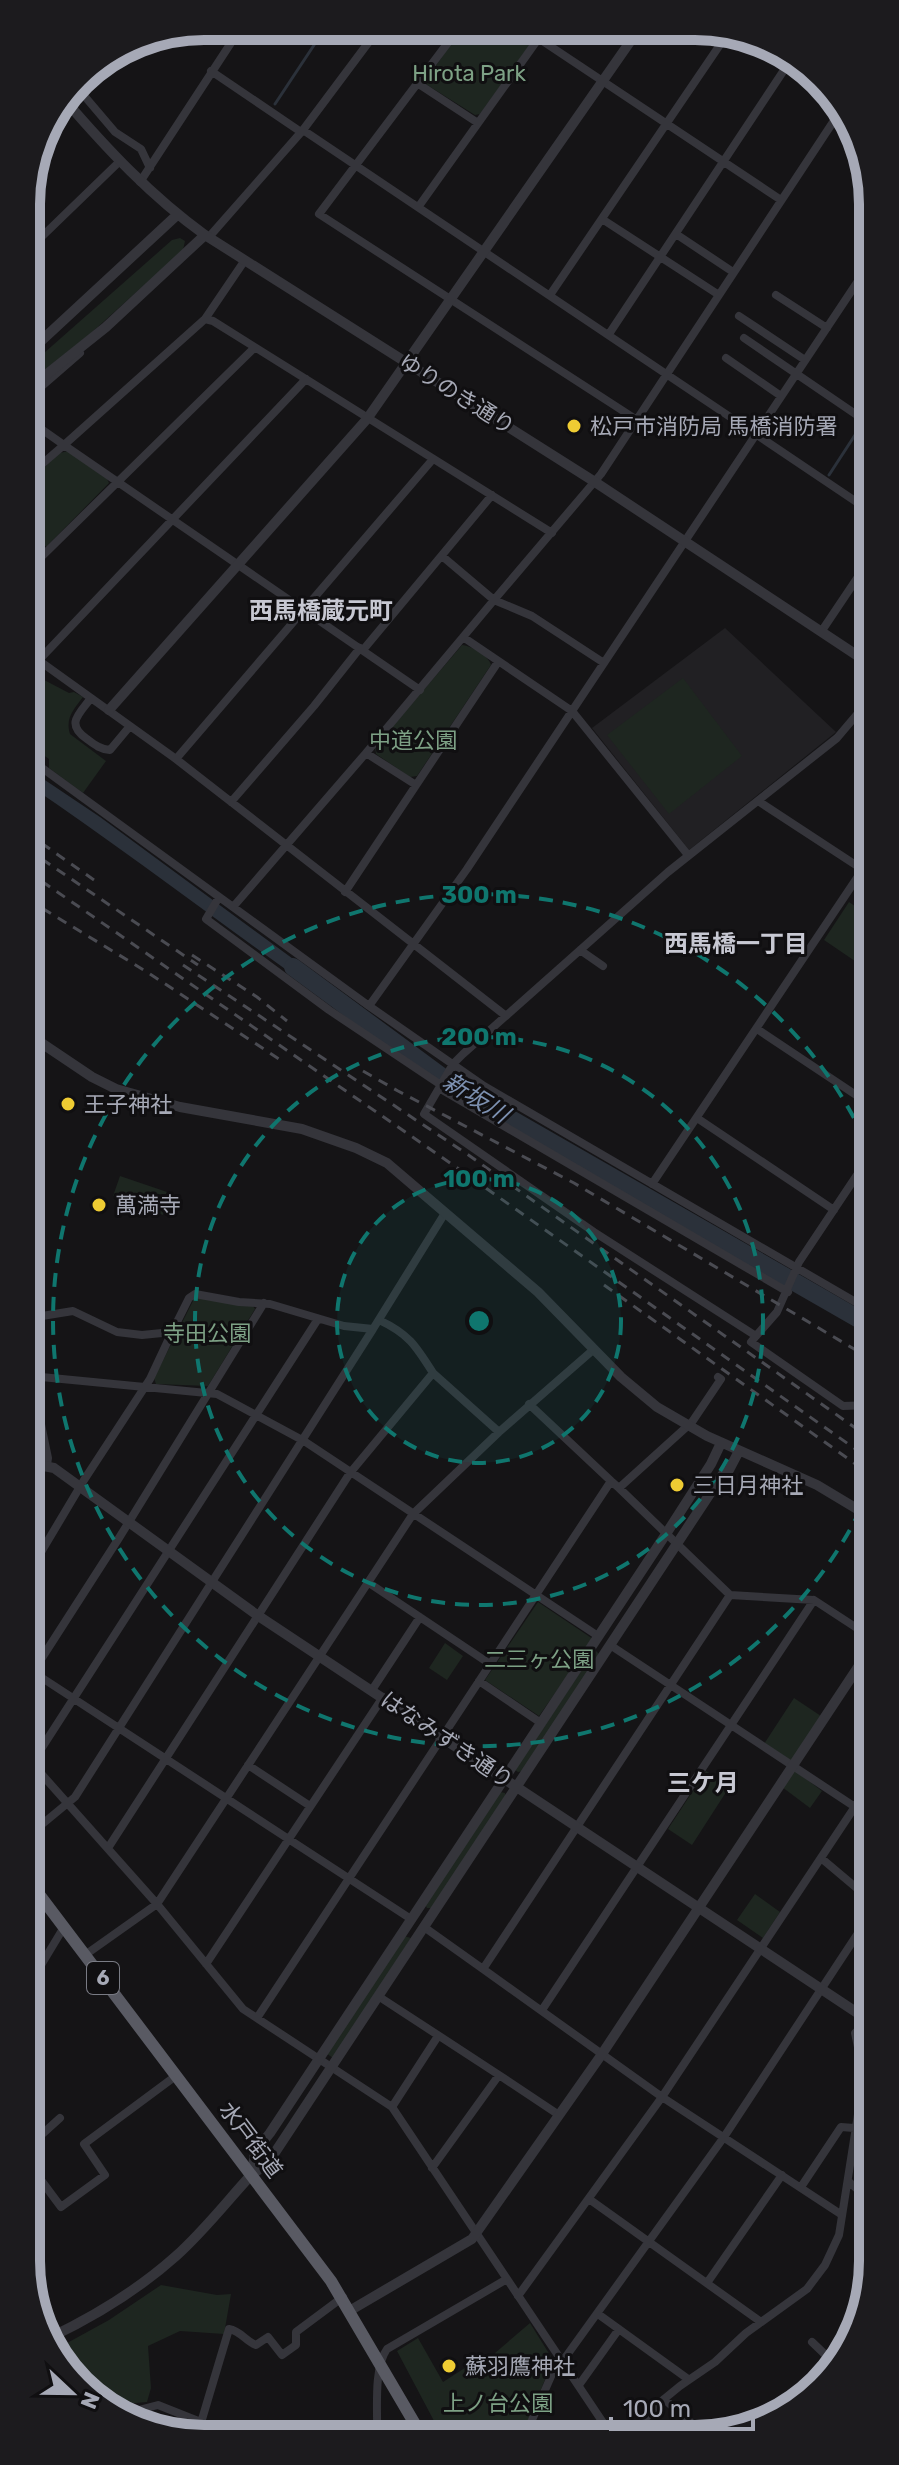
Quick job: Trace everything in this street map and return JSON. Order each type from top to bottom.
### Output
[{"type":"highway","name":"水戸街道","points":[[40,1895],[343,2297],[416,2425]]},
{"type":"street","points":[[140,182],[232,40]]},
{"type":"street","points":[[40,388],[207,236],[302,131],[370,40]]},
{"type":"street","points":[[450,40],[319,214],[637,420]]},
{"type":"street","points":[[419,206],[538,40]]},
{"type":"street","points":[[540,40],[781,200]]},
{"type":"street","points":[[109,710],[367,419],[631,40]]},
{"type":"street","points":[[550,295],[722,42]]},
{"type":"street","points":[[609,334],[786,68]]},
{"type":"street","points":[[211,71],[419,206],[859,504]]},
{"type":"street","points":[[417,83],[478,123]]},
{"type":"street","points":[[83,94],[115,132],[141,149],[150,168]]},
{"type":"street","name":"ゆりのき通り","points":[[72,108],[140,182],[177,215],[207,236],[595,482],[859,657]]},
{"type":"street","points":[[233,907],[595,482],[835,119]]},
{"type":"street","points":[[40,238],[119,162]]},
{"type":"street","points":[[40,342],[177,215]]},
{"type":"street","points":[[602,219],[719,295]]},
{"type":"street","points":[[676,234],[733,272]]},
{"type":"street","points":[[40,466],[205,319],[245,260]]},
{"type":"street","points":[[369,1006],[467,869],[859,280]]},
{"type":"street","points":[[776,295],[827,328]]},
{"type":"street","points":[[739,316],[805,360]]},
{"type":"street","points":[[205,319],[213,321],[552,533]]},
{"type":"street","points":[[40,380],[106,327]]},
{"type":"street","points":[[744,338],[859,416]]},
{"type":"street","points":[[40,558],[254,348]]},
{"type":"street","points":[[726,358],[781,396]]},
{"type":"street","points":[[40,659],[306,379]]},
{"type":"street","points":[[40,428],[420,690]]},
{"type":"street","points":[[176,759],[433,459]]},
{"type":"street","points":[[231,802],[492,495]]},
{"type":"street","points":[[40,550],[45,553]]},
{"type":"street","points":[[442,556],[494,600],[532,616],[604,663]]},
{"type":"street","points":[[821,632],[859,575]]},
{"type":"street","points":[[463,637],[572,711],[688,855]]},
{"type":"street","points":[[40,661],[176,759],[506,1016]]},
{"type":"street","points":[[345,892],[498,662]]},
{"type":"street","points":[[91,698],[76,719],[75,729],[78,733],[99,748],[110,750],[130,726]]},
{"type":"street","points":[[756,1336],[594,1232],[424,1114],[452,1067],[506,1016],[688,855],[837,738],[859,712]]},
{"type":"street","points":[[366,753],[416,785]]},
{"type":"street","points":[[40,766],[452,1067],[859,1304]]},
{"type":"street","points":[[758,801],[859,867]]},
{"type":"street","points":[[652,1184],[859,882]]},
{"type":"street","points":[[219,897],[206,919],[329,1010],[440,1086],[788,1292]]},
{"type":"street","points":[[580,950],[603,966]]},
{"type":"street","points":[[757,1029],[859,1097]]},
{"type":"street","points":[[40,1042],[92,1077],[116,1089],[180,1107],[302,1129],[371,1154],[387,1163],[545,1299],[593,1350],[643,1396],[687,1427],[817,1485],[859,1510]]},
{"type":"street","points":[[697,1118],[834,1210]]},
{"type":"street","points":[[859,1172],[797,1268],[777,1312],[751,1342],[843,1406],[859,1405]]},
{"type":"street","points":[[40,1826],[75,1797],[304,1441],[445,1213]]},
{"type":"street","points":[[40,1554],[144,1386],[192,1295],[264,1303],[344,1326],[373,1329]]},
{"type":"street","points":[[40,1658],[264,1303]]},
{"type":"street","points":[[40,1315],[73,1311],[117,1332],[142,1335],[172,1332]]},
{"type":"street","points":[[40,1747],[318,1319]]},
{"type":"street","points":[[379,1320],[412,1340],[433,1373],[499,1432]]},
{"type":"street","points":[[85,1955],[157,1904],[413,1514],[529,1404],[593,1350]]},
{"type":"street","points":[[108,1848],[350,1473],[433,1373]]},
{"type":"street","points":[[40,1377],[209,1392],[304,1441],[598,1636]]},
{"type":"street","points":[[619,1488],[687,1427],[721,1379],[718,1377]]},
{"type":"street","points":[[529,1404],[730,1595],[814,1600],[859,1629]]},
{"type":"street","points":[[40,1419],[47,1465]]},
{"type":"street","points":[[252,2174],[255,2152],[666,1534],[721,1443]]},
{"type":"street","points":[[57,2334],[103,2310],[178,2255],[278,2150],[739,1451]]},
{"type":"street","name":"はなみずき通り","points":[[40,1464],[47,1465],[80,1487],[257,1615],[859,2011]]},
{"type":"street","points":[[257,2018],[611,1481]]},
{"type":"street","points":[[369,1583],[490,1664]]},
{"type":"street","points":[[483,1969],[730,1595]]},
{"type":"street","points":[[542,2010],[814,1600]]},
{"type":"street","points":[[372,1690],[420,1617]]},
{"type":"street","points":[[610,1645],[855,1807],[859,1806]]},
{"type":"street","points":[[351,2310],[472,2239],[602,2054],[859,1666]]},
{"type":"street","points":[[40,1677],[350,1877],[662,2097],[842,2215]]},
{"type":"street","points":[[479,1681],[541,1723]]},
{"type":"street","points":[[206,1964],[383,1697]]},
{"type":"street","points":[[248,1765],[310,1806]]},
{"type":"street","points":[[40,1774],[157,1904],[243,2009],[392,2107],[605,2425]]},
{"type":"street","points":[[518,2296],[662,2097],[859,1801]]},
{"type":"street","points":[[821,1858],[859,1890]]},
{"type":"street","points":[[411,1919],[424,1927]]},
{"type":"street","points":[[40,1967],[64,1927]]},
{"type":"street","points":[[530,2425],[561,2360],[598,2314],[724,2137],[859,1932]]},
{"type":"street","points":[[378,1996],[559,2115]]},
{"type":"street","points":[[859,2027],[854,2037],[859,2053]]},
{"type":"street","points":[[392,2107],[438,2036]]},
{"type":"street","points":[[40,2179],[61,2207],[105,2175],[84,2144],[177,2075]]},
{"type":"street","points":[[432,2168],[499,2075]]},
{"type":"street","points":[[640,2425],[688,2379],[715,2362],[761,2322],[807,2289],[825,2265],[839,2235],[859,2102]]},
{"type":"street","points":[[40,2136],[60,2118]]},
{"type":"street","points":[[801,2187],[841,2127],[854,2128]]},
{"type":"street","points":[[707,2283],[782,2175]]},
{"type":"street","points":[[848,2181],[859,2191]]},
{"type":"street","points":[[589,2199],[761,2322]]},
{"type":"street","points":[[378,2425],[381,2365],[387,2349],[507,2279]]},
{"type":"street","points":[[200,2425],[229,2329],[237,2330],[256,2345],[268,2337],[282,2355],[296,2345],[296,2332],[343,2297]]},
{"type":"street","points":[[598,2314],[688,2379]]},
{"type":"street","points":[[579,2385],[619,2329]]},
{"type":"street","points":[[812,2342],[827,2357]]},
{"type":"street","points":[[664,2399],[694,2425]]},
{"type":"street","points":[[137,2410],[158,2405],[208,2425]]},
{"type":"shaded area","points":[[725,628],[836,732],[689,850],[592,728]]},
{"type":"shaded area","points":[[40,777],[100,817],[315,975],[306,984],[40,793]]},
{"type":"green space","name":"Hirota Park","points":[[454,40],[530,40],[480,114],[475,115],[424,83]]},
{"type":"green space","points":[[180,238],[185,241],[183,250],[91,333],[40,374],[40,357],[172,240]]},
{"type":"green space","points":[[68,451],[109,483],[47,546],[43,546],[40,544],[40,471],[60,453]]},
{"type":"green space","name":"中道公園","points":[[462,645],[480,652],[491,665],[417,776],[410,777],[376,754],[375,747]]},
{"type":"green space","points":[[40,678],[83,697],[70,718],[70,734],[106,761],[83,793],[49,768],[49,759],[40,753]]},
{"type":"green space","points":[[683,678],[742,756],[669,814],[607,735]]},
{"type":"green space","points":[[849,902],[859,909],[859,964],[824,940]]},
{"type":"green space","points":[[120,1176],[170,1193],[163,1215],[113,1196]]},
{"type":"green space","name":"寺田公園","points":[[195,1297],[253,1306],[255,1309],[208,1386],[156,1384],[154,1378]]},
{"type":"green space","name":"二三ヶ公園","points":[[538,1602],[593,1639],[539,1716],[485,1680]]},
{"type":"green space","points":[[445,1643],[463,1656],[447,1680],[429,1668]]},
{"type":"green space","points":[[595,1650],[599,1654],[523,1771],[518,1772],[515,1770]]},
{"type":"green space","points":[[794,1698],[821,1716],[791,1762],[764,1744]]},
{"type":"green space","points":[[793,1769],[822,1791],[810,1808],[782,1787]]},
{"type":"green space","points":[[706,1771],[730,1786],[692,1845],[668,1829]]},
{"type":"green space","points":[[500,1792],[505,1793],[506,1797],[433,1908],[427,1908],[425,1904]]},
{"type":"green space","points":[[755,1894],[780,1912],[763,1938],[737,1920]]},
{"type":"green space","points":[[404,1936],[411,1938],[333,2058],[326,2053]]},
{"type":"green space","points":[[161,2285],[217,2295],[231,2294],[224,2334],[180,2331],[148,2346],[151,2388],[147,2402],[124,2404],[112,2396],[112,2353],[69,2353],[63,2345],[109,2320]]},
{"type":"green space","name":"上ノ台公園","points":[[530,2323],[553,2360],[526,2425],[436,2425],[397,2351],[418,2338],[443,2382],[471,2364],[480,2376],[498,2362],[495,2353]]},
{"type":"waterway","points":[[275,104],[317,40]]},
{"type":"waterway","points":[[829,475],[859,429]]},
{"type":"waterway","name":"新坂川","points":[[293,967],[457,1088],[859,1319]]},
{"type":"railway","points":[[40,842],[94,880]]},
{"type":"railway","points":[[40,858],[198,965]]},
{"type":"railway","points":[[40,880],[456,1167],[859,1452]]},
{"type":"railway","points":[[40,907],[147,972],[285,1063]]},
{"type":"railway","points":[[192,955],[257,997],[287,1021]]},
{"type":"railway","points":[[183,965],[467,1154],[859,1431]]},
{"type":"railway","points":[[363,1071],[574,1183],[859,1352]]},
{"type":"railway","points":[[604,1285],[859,1466]]},
{"type":"place","name":"松戸市消防局 馬橋消防署","points":[[574,426]]},
{"type":"place","name":"王子神社","points":[[68,1104]]},
{"type":"place","name":"萬満寺","points":[[99,1205]]},
{"type":"place","name":"三日月神社","points":[[677,1485]]},
{"type":"place","name":"蘇羽鷹神社","points":[[449,2366]]},
{"type":"district","name":"西馬橋蔵元町","points":[[321,611]]},
{"type":"district","name":"西馬橋一丁目","points":[[736,944]]},
{"type":"district","name":"三ケ月","points":[[703,1783]]}]
